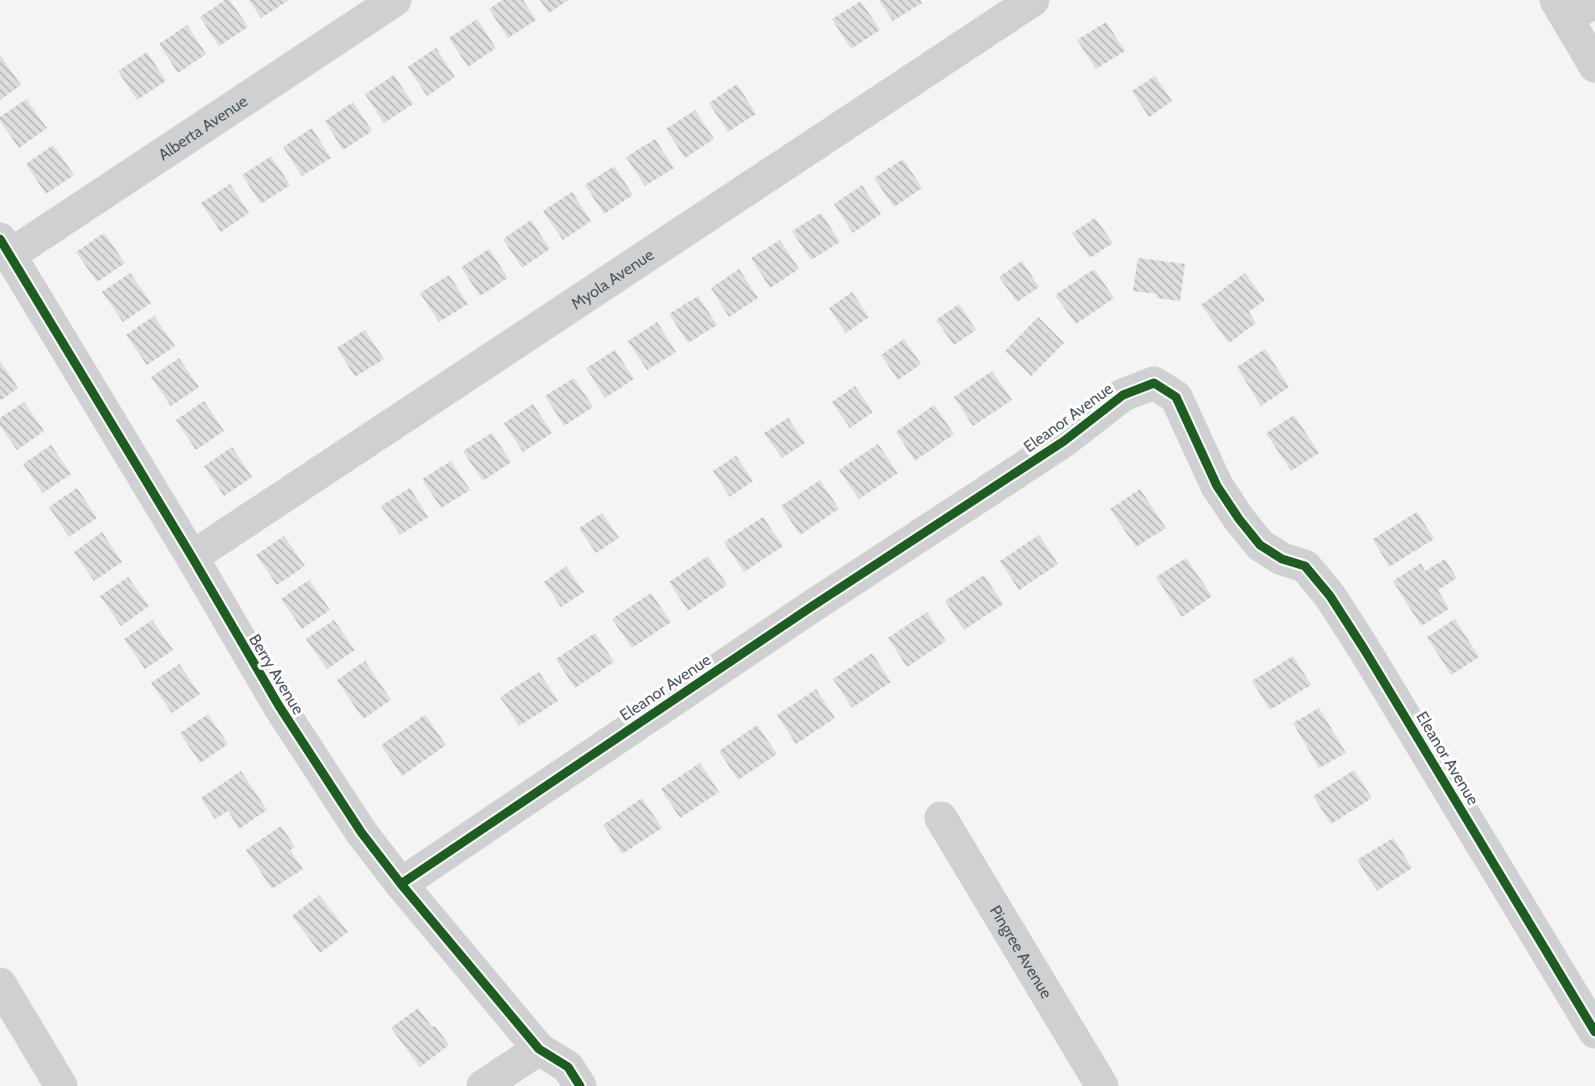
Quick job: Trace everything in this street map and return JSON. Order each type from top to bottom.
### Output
[{"type":"street","name":"Alberta Avenue","points":[[5,247],[395,0]]},
{"type":"street","name":"Myola Avenue","points":[[192,557],[1033,0]]},
{"type":"street","points":[[1595,2],[1562,9],[1595,66]]},
{"type":"street","name":"Berry Avenue","points":[[5,247],[279,706],[361,832],[401,884],[538,1049],[567,1067],[580,1086]]},
{"type":"street","name":"Eleanor Avenue","points":[[401,884],[811,607],[1064,441],[1123,395],[1154,383],[1176,397],[1217,486],[1260,545],[1282,559],[1305,566],[1330,596],[1595,1032]]},
{"type":"street","name":"Pingree Avenue","points":[[941,818],[1102,1086]]},
{"type":"street","points":[[0,984],[61,1086]]},
{"type":"street","points":[[483,1086],[538,1049]]},
{"type":"building","points":[[225,0],[230,0],[248,27],[219,46],[200,17]]},
{"type":"building","points":[[249,0],[289,0],[261,18]]},
{"type":"building","points":[[502,0],[523,0],[536,20],[508,38],[489,9]]},
{"type":"building","points":[[540,0],[568,0],[549,13]]},
{"type":"building","points":[[879,0],[920,0],[922,3],[893,21]]},
{"type":"building","points":[[861,1],[880,30],[851,49],[832,19]]},
{"type":"building","points":[[477,19],[496,48],[468,67],[449,38]]},
{"type":"building","points":[[1106,22],[1125,51],[1096,69],[1077,40]]},
{"type":"building","points":[[187,25],[206,54],[178,73],[159,44]]},
{"type":"building","points":[[436,48],[455,77],[427,96],[408,67]]},
{"type":"building","points":[[147,52],[166,81],[137,100],[118,71]]},
{"type":"building","points":[[0,55],[21,85],[0,100]]},
{"type":"building","points":[[394,75],[413,104],[384,123],[365,94]]},
{"type":"building","points":[[1155,76],[1172,101],[1149,117],[1132,91]]},
{"type":"building","points":[[737,84],[756,114],[728,132],[709,103]]},
{"type":"building","points":[[26,99],[47,128],[19,148],[0,121],[0,117]]},
{"type":"building","points":[[353,102],[372,131],[343,150],[325,121]]},
{"type":"building","points":[[695,110],[714,139],[685,158],[666,129]]},
{"type":"building","points":[[312,128],[331,158],[302,176],[283,147]]},
{"type":"building","points":[[655,139],[674,168],[645,186],[626,157]]},
{"type":"building","points":[[53,145],[74,175],[46,194],[26,164]]},
{"type":"building","points":[[271,156],[290,185],[261,204],[242,175]]},
{"type":"building","points":[[903,159],[922,188],[894,207],[874,178]]},
{"type":"building","points":[[614,166],[633,195],[604,214],[585,185]]},
{"type":"building","points":[[230,184],[249,213],[221,232],[201,203]]},
{"type":"building","points":[[862,185],[881,214],[853,233],[834,204]]},
{"type":"building","points":[[572,192],[591,221],[563,240],[543,211]]},
{"type":"building","points":[[821,213],[840,242],[811,260],[792,231]]},
{"type":"building","points":[[1095,218],[1113,243],[1090,258],[1072,233]]},
{"type":"building","points":[[531,220],[550,249],[522,268],[503,239]]},
{"type":"building","points":[[104,233],[125,263],[97,282],[76,252]]},
{"type":"building","points":[[780,240],[799,269],[770,288],[751,258]]},
{"type":"building","points":[[489,249],[508,278],[480,296],[461,267]]},
{"type":"building","points":[[1138,258],[1185,264],[1180,301],[1157,298],[1157,294],[1133,291]]},
{"type":"building","points":[[1022,261],[1039,287],[1017,302],[999,277]]},
{"type":"building","points":[[739,269],[758,298],[729,317],[711,288]]},
{"type":"building","points":[[1094,269],[1114,298],[1076,324],[1055,295]]},
{"type":"building","points":[[130,273],[151,303],[123,322],[102,292]]},
{"type":"building","points":[[1245,273],[1265,300],[1249,312],[1256,323],[1229,343],[1201,305]]},
{"type":"building","points":[[449,275],[468,304],[439,322],[420,293]]},
{"type":"building","points":[[852,292],[869,317],[846,333],[829,308]]},
{"type":"building","points":[[698,296],[717,325],[688,343],[669,314]]},
{"type":"building","points":[[959,304],[976,330],[954,345],[936,320]]},
{"type":"building","points":[[154,316],[175,346],[147,365],[126,335]]},
{"type":"building","points":[[1038,317],[1064,343],[1031,376],[1005,351]]},
{"type":"building","points":[[657,322],[676,352],[647,370],[628,341]]},
{"type":"building","points":[[365,330],[384,359],[355,377],[337,348]]},
{"type":"building","points":[[904,339],[921,364],[898,380],[881,355]]},
{"type":"building","points":[[1265,349],[1289,387],[1261,406],[1237,367]]},
{"type":"building","points":[[615,350],[634,379],[605,398],[586,368]]},
{"type":"building","points":[[179,358],[199,387],[171,406],[151,377]]},
{"type":"building","points":[[0,361],[18,388],[0,401]]},
{"type":"building","points":[[992,371],[1012,400],[973,426],[954,397]]},
{"type":"building","points":[[574,378],[593,407],[564,426],[545,396]]},
{"type":"building","points":[[855,386],[873,412],[850,428],[832,402]]},
{"type":"building","points":[[204,401],[224,431],[196,450],[176,420]]},
{"type":"building","points":[[24,402],[44,431],[17,450],[0,426],[0,418]]},
{"type":"building","points":[[533,404],[552,433],[523,452],[504,423]]},
{"type":"building","points":[[934,405],[954,434],[915,461],[896,432]]},
{"type":"building","points":[[1294,415],[1319,453],[1291,471],[1266,433]]},
{"type":"building","points":[[788,418],[805,443],[782,458],[764,433]]},
{"type":"building","points":[[492,433],[511,462],[483,481],[463,451]]},
{"type":"building","points":[[878,444],[898,473],[859,499],[839,470]]},
{"type":"building","points":[[51,445],[71,474],[43,493],[23,464]]},
{"type":"building","points":[[232,447],[252,477],[224,496],[204,466]]},
{"type":"building","points":[[736,456],[753,481],[730,497],[713,471]]},
{"type":"building","points":[[451,461],[470,490],[441,508],[422,479]]},
{"type":"building","points":[[820,480],[839,509],[800,535],[781,506]]},
{"type":"building","points":[[77,488],[97,518],[69,537],[49,507]]},
{"type":"building","points":[[410,488],[428,517],[400,535],[381,506]]},
{"type":"building","points":[[1140,489],[1166,528],[1136,547],[1110,509]]},
{"type":"building","points":[[1417,512],[1434,539],[1389,567],[1373,539]]},
{"type":"building","points":[[602,513],[619,538],[596,553],[579,528]]},
{"type":"building","points":[[763,517],[783,546],[744,572],[724,542]]},
{"type":"building","points":[[102,532],[122,562],[94,581],[74,552]]},
{"type":"building","points":[[1039,535],[1058,564],[1019,590],[1000,561]]},
{"type":"building","points":[[284,536],[305,566],[277,585],[256,555]]},
{"type":"building","points":[[708,556],[727,585],[688,611],[669,582]]},
{"type":"building","points":[[1186,558],[1212,596],[1182,617],[1156,577]]},
{"type":"building","points":[[1445,559],[1457,578],[1438,590],[1449,609],[1421,626],[1393,581],[1421,563],[1425,571]]},
{"type":"building","points":[[566,566],[584,592],[561,607],[544,582]]},
{"type":"building","points":[[984,575],[1003,604],[964,630],[945,601]]},
{"type":"building","points":[[128,577],[149,606],[121,626],[100,596]]},
{"type":"building","points":[[309,580],[330,610],[302,629],[281,599]]},
{"type":"building","points":[[651,593],[671,622],[632,648],[612,619]]},
{"type":"building","points":[[927,612],[946,641],[907,667],[888,638]]},
{"type":"building","points":[[1455,619],[1479,657],[1451,675],[1427,637]]},
{"type":"building","points":[[152,620],[173,650],[145,669],[124,639]]},
{"type":"building","points":[[334,620],[355,650],[327,669],[306,639]]},
{"type":"building","points":[[595,633],[614,662],[575,688],[556,659]]},
{"type":"building","points":[[872,653],[891,682],[852,708],[833,679]]},
{"type":"building","points":[[1293,656],[1311,685],[1270,710],[1252,681]]},
{"type":"building","points":[[365,661],[391,700],[363,719],[337,680]]},
{"type":"building","points":[[179,664],[200,694],[172,713],[151,683]]},
{"type":"building","points":[[539,672],[558,701],[519,726],[500,697]]},
{"type":"building","points":[[816,689],[835,718],[796,744],[777,715]]},
{"type":"building","points":[[1319,708],[1346,753],[1319,768],[1293,723]]},
{"type":"building","points":[[208,714],[228,744],[200,763],[180,733]]},
{"type":"building","points":[[425,715],[446,745],[402,776],[381,745]]},
{"type":"building","points":[[757,725],[777,754],[738,780],[719,751]]},
{"type":"building","points":[[700,763],[719,792],[680,818],[661,789]]},
{"type":"building","points":[[1354,770],[1372,798],[1331,824],[1313,796]]},
{"type":"building","points":[[241,771],[267,810],[239,829],[228,811],[215,819],[201,798]]},
{"type":"building","points":[[642,798],[662,828],[622,854],[603,825]]},
{"type":"building","points":[[281,826],[295,847],[290,850],[303,869],[272,889],[246,850]]},
{"type":"building","points":[[1393,838],[1412,868],[1377,891],[1357,860]]},
{"type":"building","points":[[319,895],[348,932],[320,953],[292,916]]},
{"type":"building","points":[[418,1008],[449,1045],[420,1067],[391,1028]]},
{"type":"cycle path","points":[[0,239],[279,706],[361,832],[401,884],[539,1049],[568,1067],[580,1086]]},
{"type":"cycle path","points":[[401,884],[811,607],[1064,441],[1123,395],[1154,383],[1176,397],[1217,486],[1260,545],[1282,559],[1305,566],[1330,596],[1595,1032]]}]
